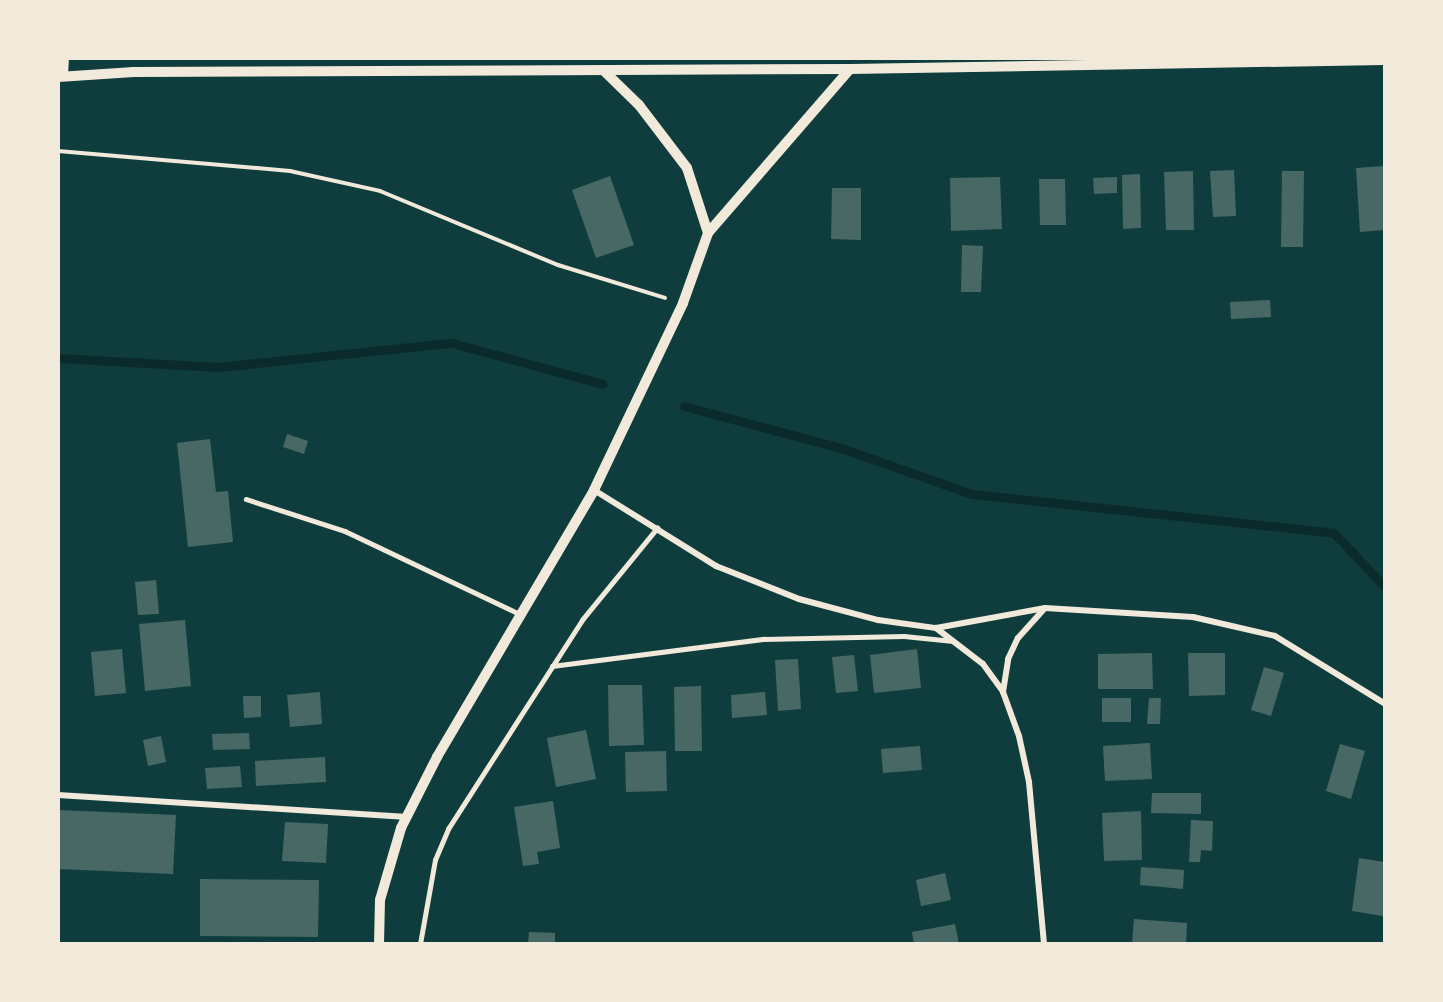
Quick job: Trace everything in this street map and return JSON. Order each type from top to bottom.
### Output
[{"type":"street","points":[[64,58],[61,77],[134,72],[850,69],[1384,60]]},
{"type":"street","points":[[379,944],[380,900],[407,817],[520,614],[594,490],[683,303],[708,233],[850,69]]},
{"type":"street","points":[[603,70],[639,105],[687,168],[708,233]]},
{"type":"street","points":[[594,490],[716,566],[799,599],[878,620],[936,628],[1045,608],[1193,617],[1275,636],[1384,703]]},
{"type":"street","points":[[1003,692],[1008,659],[1018,638],[1045,608]]},
{"type":"street","points":[[936,628],[983,664],[1003,692],[1019,736],[1029,782],[1044,944]]},
{"type":"street","points":[[58,795],[407,817]]},
{"type":"lane","points":[[246,499],[345,531],[520,614]]},
{"type":"lane","points":[[420,944],[435,860],[448,829],[582,620],[657,528]]},
{"type":"lane","points":[[551,667],[764,639],[904,636],[955,641]]},
{"type":"path","points":[[58,151],[290,171],[380,191],[558,265],[683,303]]},
{"type":"building","points":[[1384,166],[1384,230],[1360,232],[1356,168]]},
{"type":"building","points":[[1234,170],[1236,216],[1213,217],[1210,171]]},
{"type":"building","points":[[1193,171],[1194,230],[1166,230],[1164,172]]},
{"type":"building","points":[[1282,171],[1304,171],[1303,247],[1281,247]]},
{"type":"building","points":[[1140,174],[1141,228],[1123,229],[1122,175]]},
{"type":"building","points":[[610,176],[634,245],[596,258],[572,190]]},
{"type":"building","points":[[1000,177],[1002,229],[951,231],[950,178]]},
{"type":"building","points":[[1117,177],[1117,193],[1094,194],[1093,178]]},
{"type":"building","points":[[1039,179],[1065,179],[1066,225],[1040,225]]},
{"type":"building","points":[[832,188],[861,188],[861,240],[831,239]]},
{"type":"building","points":[[962,245],[983,246],[981,292],[961,292]]},
{"type":"building","points":[[1270,300],[1271,317],[1231,319],[1230,302]]},
{"type":"building","points":[[287,434],[308,441],[304,454],[283,447]]},
{"type":"building","points":[[210,439],[216,492],[228,491],[233,542],[188,547],[177,443]]},
{"type":"building","points":[[156,580],[159,614],[138,615],[135,582]]},
{"type":"building","points":[[185,620],[191,686],[145,691],[139,624]]},
{"type":"building","points":[[122,649],[126,693],[95,696],[91,652]]},
{"type":"building","points":[[917,649],[921,688],[874,693],[870,655]]},
{"type":"building","points":[[1152,653],[1153,689],[1098,689],[1098,654]]},
{"type":"building","points":[[1188,653],[1225,653],[1225,695],[1189,696]]},
{"type":"building","points":[[854,655],[858,691],[836,693],[832,657]]},
{"type":"building","points":[[798,659],[801,709],[778,711],[775,660]]},
{"type":"building","points":[[1264,667],[1284,673],[1271,716],[1251,710]]},
{"type":"building","points":[[608,685],[642,685],[644,745],[609,746]]},
{"type":"building","points":[[701,686],[702,751],[675,751],[674,687]]},
{"type":"building","points":[[320,692],[322,724],[290,727],[287,695]]},
{"type":"building","points":[[765,692],[767,715],[732,718],[731,695]]},
{"type":"building","points":[[243,696],[261,696],[261,717],[244,718]]},
{"type":"building","points":[[1102,698],[1131,698],[1131,722],[1102,722]]},
{"type":"building","points":[[1149,698],[1161,698],[1160,724],[1147,724]]},
{"type":"building","points":[[586,730],[596,779],[556,787],[547,738]]},
{"type":"building","points":[[249,733],[250,749],[213,750],[212,734]]},
{"type":"building","points":[[161,736],[166,762],[148,766],[143,740]]},
{"type":"building","points":[[1150,743],[1152,779],[1105,781],[1103,746]]},
{"type":"building","points":[[1340,744],[1365,751],[1351,799],[1326,791]]},
{"type":"building","points":[[920,746],[922,770],[883,773],[881,749]]},
{"type":"building","points":[[666,751],[667,791],[626,792],[625,752]]},
{"type":"building","points":[[325,757],[326,782],[256,786],[255,761]]},
{"type":"building","points":[[240,766],[242,787],[207,789],[205,768]]},
{"type":"building","points":[[1152,793],[1201,793],[1201,814],[1151,813]]},
{"type":"building","points":[[553,801],[560,848],[537,852],[539,864],[523,866],[514,807]]},
{"type":"building","points":[[58,810],[176,815],[173,874],[58,869]]},
{"type":"building","points":[[1141,811],[1142,860],[1104,861],[1102,813]]},
{"type":"building","points":[[1191,820],[1213,821],[1212,851],[1201,850],[1200,862],[1189,862]]},
{"type":"building","points":[[285,822],[328,824],[326,863],[282,861]]},
{"type":"building","points":[[1359,858],[1384,862],[1383,916],[1352,911]]},
{"type":"building","points":[[1141,867],[1184,870],[1183,889],[1140,885]]},
{"type":"building","points":[[945,873],[951,900],[921,906],[916,880]]},
{"type":"building","points":[[200,879],[319,880],[318,937],[200,936]]},
{"type":"building","points":[[1134,919],[1187,923],[1186,944],[1132,943]]},
{"type":"building","points":[[955,924],[959,944],[914,944],[912,932]]},
{"type":"building","points":[[529,932],[555,933],[555,944],[528,944]]},
{"type":"waterway","points":[[58,358],[218,367],[452,343],[603,384]]},
{"type":"waterway","points":[[684,406],[844,449],[972,494],[1334,533],[1384,586]]}]
